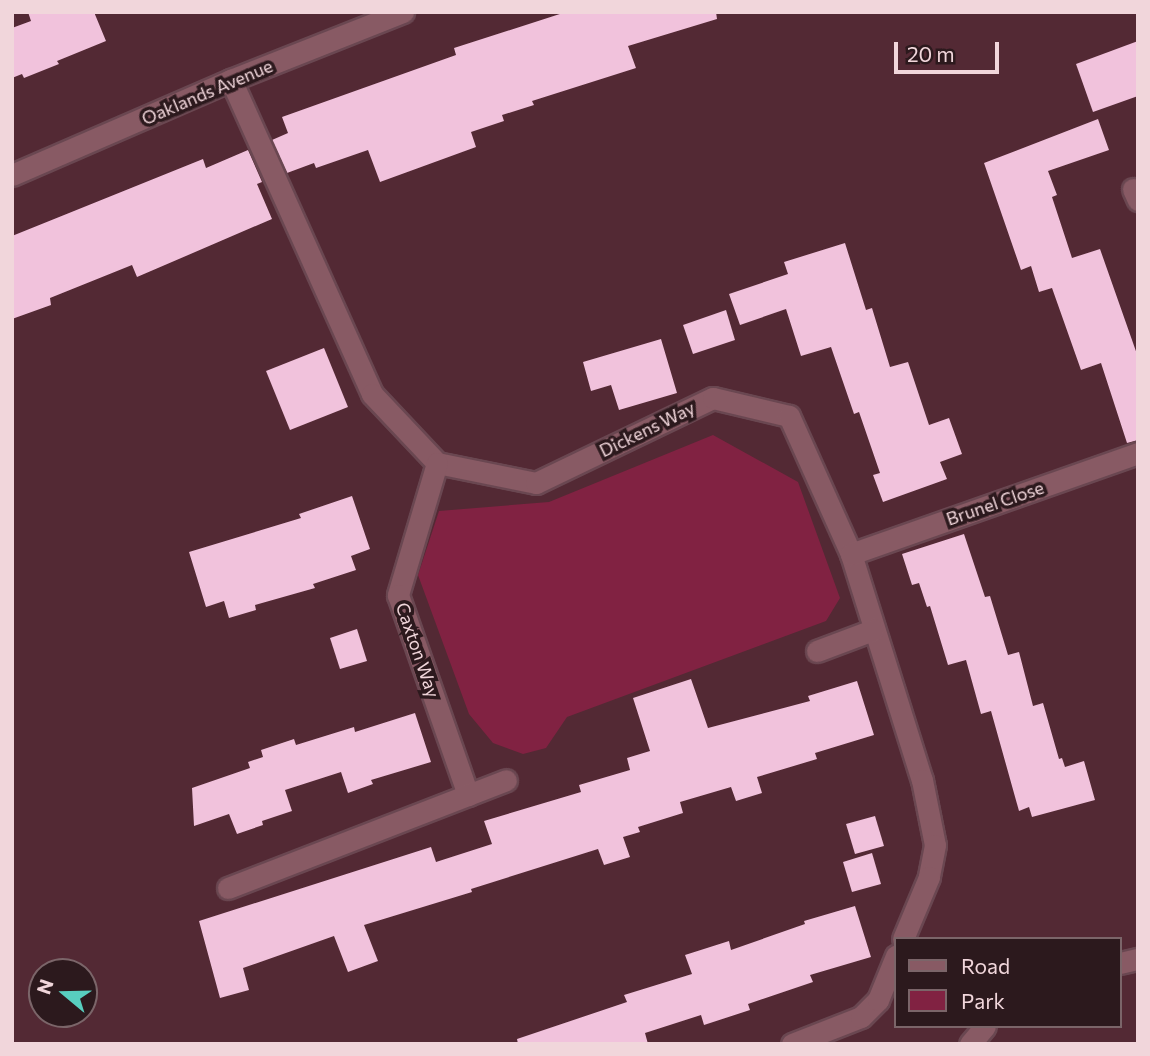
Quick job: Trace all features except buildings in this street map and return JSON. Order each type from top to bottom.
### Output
[{"type":"street","name":"Oaklands Avenue","points":[[12,175],[232,80],[403,12]]},
{"type":"street","points":[[232,80],[372,394],[437,463]]},
{"type":"street","name":"Dickens Way","points":[[437,463],[536,483],[713,398],[789,416],[851,554],[922,780],[935,845],[929,877],[904,937]]},
{"type":"street","name":"Brunel Close","points":[[851,554],[1138,453]]},
{"type":"street","name":"Caxton Way","points":[[437,463],[398,596],[468,795]]},
{"type":"street","points":[[817,651],[873,630]]},
{"type":"street","points":[[228,888],[506,780]]},
{"type":"street","points":[[792,1044],[861,1017],[878,1000],[894,961]]},
{"type":"street","points":[[970,1044],[983,1028]]},
{"type":"green space","points":[[713,435],[798,482],[840,598],[826,621],[567,717],[546,748],[523,754],[493,743],[469,714],[418,575],[439,511],[549,502]]}]
